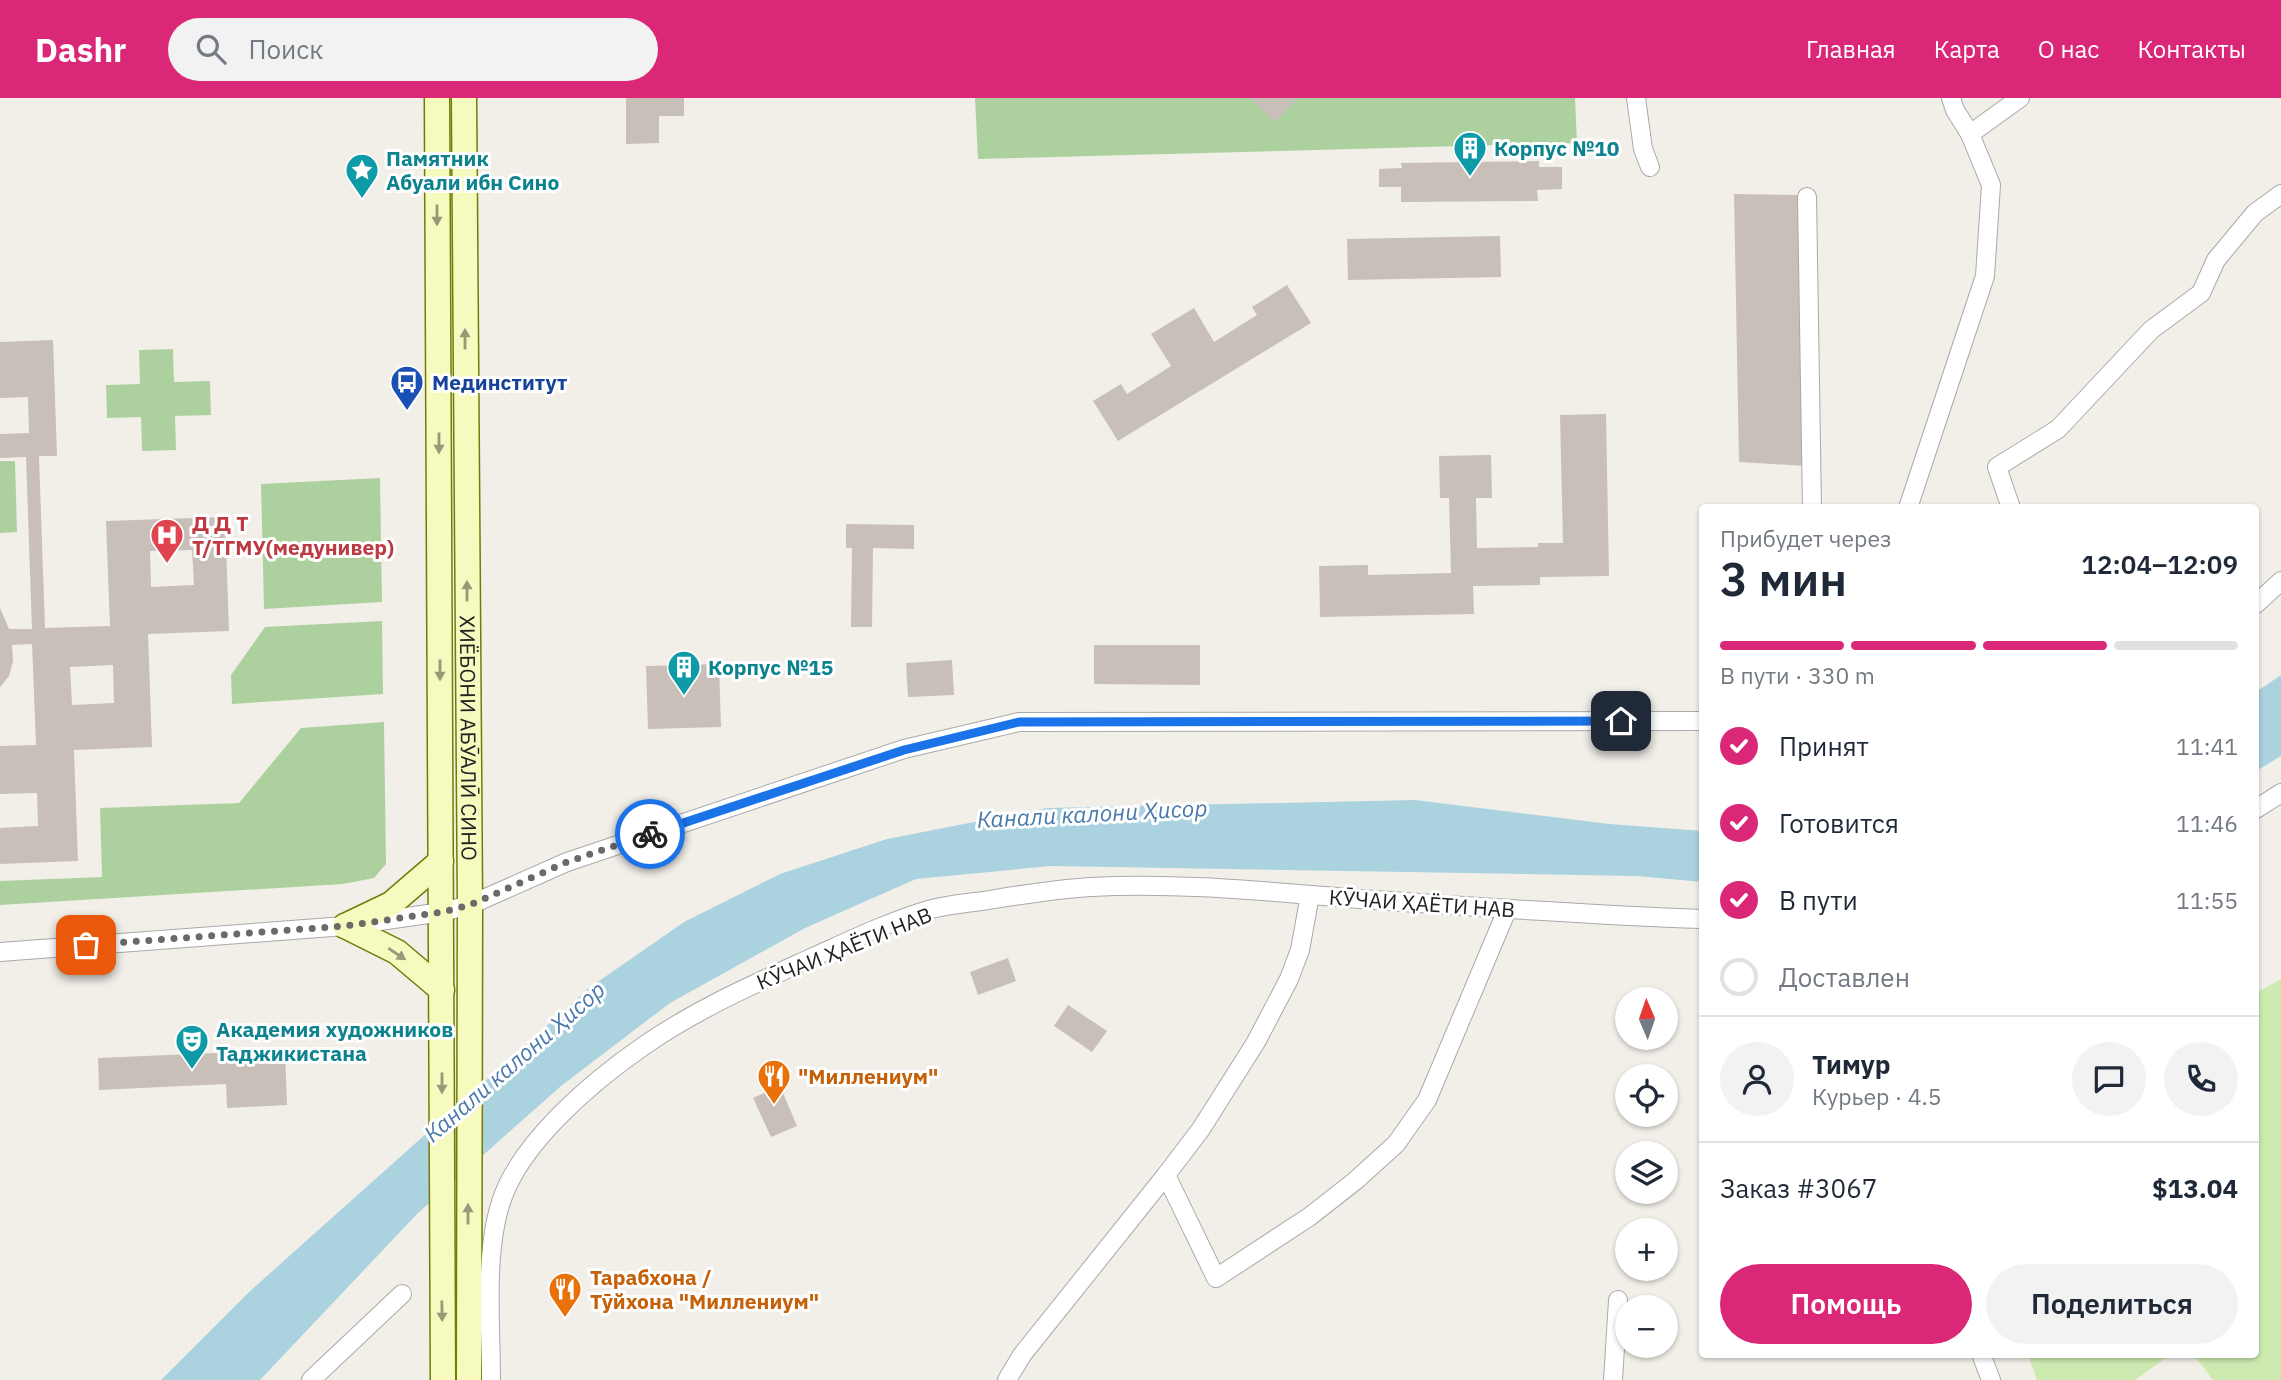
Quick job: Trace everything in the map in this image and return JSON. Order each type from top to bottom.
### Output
[{"type":"main road","name":"ХИЁБОНИ АБӮАЛӢ СИНО","points":[[436,98],[443,1380]]},
{"type":"main road","name":"ХИЁБОНИ АБӮАЛӢ СИНО","points":[[464,98],[470,905],[469,1380]]},
{"type":"main road","points":[[345,926],[391,904],[441,861]]},
{"type":"main road","points":[[345,926],[397,952],[442,1003]]},
{"type":"street","points":[[1636,98],[1643,149],[1650,167]]},
{"type":"street","points":[[1909,504],[1984,276],[1990,185],[1970,134],[1951,98]]},
{"type":"street","points":[[1970,134],[2020,98]]},
{"type":"street","points":[[2010,504],[1997,467],[2058,429],[2151,330],[2201,293],[2216,260],[2255,214],[2281,194]]},
{"type":"street","points":[[1807,197],[1812,504]]},
{"type":"street","points":[[2259,601],[2281,581]]},
{"type":"street","points":[[0,952],[345,926],[442,912],[470,905],[567,862],[891,754],[1019,722],[1699,721]]},
{"type":"street","points":[[2259,807],[2281,793]]},
{"type":"street","name":"КӮЧАИ ҲАЁТИ НАВ","points":[[491,1380],[491,1254],[500,1203],[521,1159],[571,1105],[628,1056],[683,1020],[763,980],[930,909],[1090,887],[1174,887],[1507,910],[1699,919]]},
{"type":"street","points":[[1007,1380],[1022,1355],[1201,1129],[1256,1042],[1289,979],[1300,950],[1310,895]]},
{"type":"street","points":[[1166,1175],[1216,1278],[1309,1217],[1396,1144],[1427,1100],[1507,910]]},
{"type":"street","points":[[311,1380],[402,1294]]},
{"type":"street","points":[[1613,1380],[1615,1348]]},
{"type":"street","points":[[1983,1358],[1991,1380]]},
{"type":"green space","points":[[975,98],[1575,98],[1577,143],[978,159]]},
{"type":"green space","points":[[173,349],[174,382],[210,381],[211,415],[175,416],[176,450],[142,451],[141,417],[107,418],[106,385],[140,384],[139,350]]},
{"type":"green space","points":[[0,461],[15,461],[17,532],[0,533]]},
{"type":"green space","points":[[380,478],[382,602],[264,609],[261,484]]},
{"type":"green space","points":[[382,621],[383,694],[232,704],[231,675],[265,627]]},
{"type":"green space","points":[[384,722],[386,864],[374,878],[343,884],[0,905],[0,881],[102,877],[100,808],[239,803],[301,728]]},
{"type":"green space","points":[[2281,979],[2281,1380],[2213,1380],[2196,1358],[2259,1358],[2259,991]]},
{"type":"green space","points":[[2029,1358],[2166,1358],[2135,1380],[2037,1380]]},
{"type":"water","points":[[2281,675],[2281,756],[2259,769],[2259,690]]},
{"type":"water","name":"Канали калони Ҳисор","points":[[1415,800],[1610,824],[1699,831],[1699,882],[1636,876],[1051,866],[916,879],[805,928],[670,1003],[561,1086],[417,1214],[260,1380],[161,1380],[249,1292],[589,988],[684,922],[780,874],[887,839],[1047,808]]},
{"type":"building","points":[[626,98],[684,98],[684,116],[659,116],[659,143],[626,144]]},
{"type":"building","points":[[1249,98],[1298,98],[1275,122]]},
{"type":"building","name":"Корпус №10","points":[[1539,161],[1539,167],[1562,167],[1562,189],[1537,190],[1538,201],[1401,202],[1401,187],[1379,187],[1379,169],[1402,168],[1401,163]]},
{"type":"building","points":[[1734,194],[1798,195],[1806,466],[1739,462]]},
{"type":"building","points":[[1500,236],[1501,277],[1348,280],[1347,239]]},
{"type":"building","points":[[1287,285],[1311,323],[1118,441],[1093,401],[1121,384],[1127,394],[1171,366],[1151,334],[1194,308],[1214,342],[1257,315],[1252,307]]},
{"type":"building","name":"Д Д Т Т/ТГМУ(медунивер)","points":[[53,340],[57,456],[39,456],[45,628],[110,626],[106,521],[225,517],[229,631],[148,634],[152,747],[74,750],[78,861],[0,864],[0,828],[38,826],[37,793],[0,794],[0,746],[36,745],[32,644],[12,645],[13,661],[9,676],[0,687],[0,608],[9,629],[32,629],[26,457],[0,458],[0,434],[29,433],[28,397],[0,398],[0,342]],"holes":[[[192,550],[194,585],[151,587],[150,551]],[[113,665],[114,703],[72,705],[70,667]]]},
{"type":"building","points":[[1606,414],[1609,576],[1540,577],[1540,585],[1473,586],[1474,614],[1320,617],[1319,566],[1368,565],[1368,575],[1451,573],[1449,498],[1440,498],[1439,456],[1491,455],[1492,498],[1476,498],[1477,548],[1538,547],[1538,543],[1563,543],[1560,415]]},
{"type":"building","points":[[846,524],[914,525],[914,549],[873,548],[872,627],[851,627],[852,548],[846,548]]},
{"type":"building","points":[[1094,645],[1200,645],[1200,685],[1094,684]]},
{"type":"building","points":[[952,660],[954,695],[908,697],[906,663]]},
{"type":"building","name":"Корпус №15","points":[[719,664],[721,727],[648,729],[646,666]]},
{"type":"building","points":[[1008,958],[1016,981],[978,995],[970,972]]},
{"type":"building","points":[[1068,1005],[1107,1031],[1092,1052],[1054,1026]]},
{"type":"building","name":"Академия художников Таджикистана","points":[[285,1050],[287,1105],[227,1108],[226,1084],[99,1090],[98,1058]]},
{"type":"building","points":[[780,1086],[797,1126],[771,1137],[753,1098]]},
{"type":"way so far","points":[[86,945],[345,926],[442,912],[470,905],[539,873],[650,834]]},
{"type":"place","name":"Корпус №10","points":[[1470,178]]},
{"type":"place","name":"Памятник Абуали ибн Сино","points":[[362,200]]},
{"type":"place","name":"Мединститут","points":[[407,412]]},
{"type":"place","name":"Д Д Т Т/ТГМУ(медунивер)","points":[[167,565]]},
{"type":"place","name":"Корпус №15","points":[[684,697]]},
{"type":"place","name":"Академия художников Таджикистана","points":[[192,1071]]},
{"type":"place","name":"\"Миллениум\"","points":[[774,1106]]},
{"type":"place","name":"Тарабхона / Тӯйхона \"Миллениум\"","points":[[565,1319]]},
{"type":"route","points":[[650,834],[904,750],[1019,722],[1621,721]]}]
